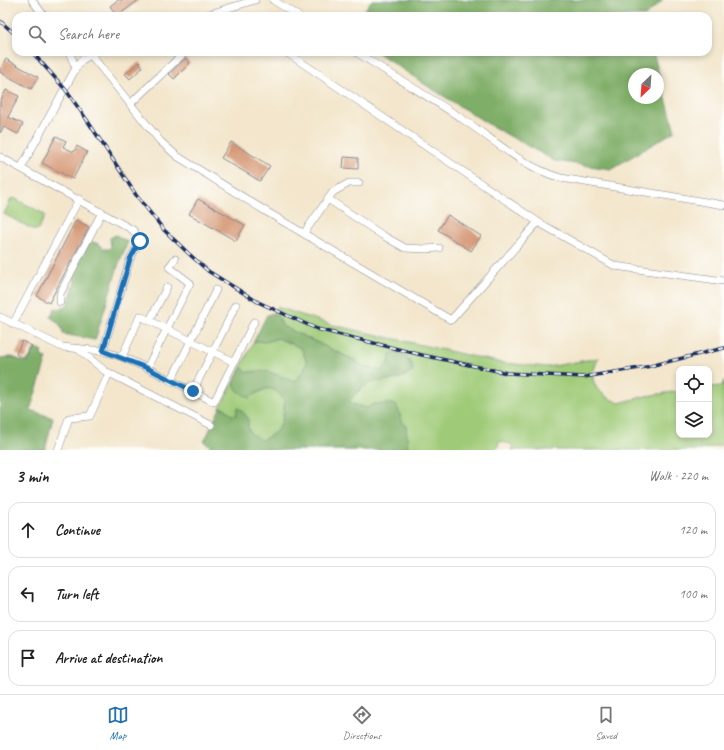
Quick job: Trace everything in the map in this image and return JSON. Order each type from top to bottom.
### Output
[{"type":"street","points":[[32,0],[41,12]]},
{"type":"street","points":[[216,12],[255,0]]},
{"type":"street","points":[[273,0],[292,12]]},
{"type":"street","points":[[70,56],[76,68]]},
{"type":"street","points":[[21,168],[76,68],[82,60],[89,56]]},
{"type":"street","points":[[96,56],[130,104],[160,141],[177,156],[451,320],[538,222]]},
{"type":"street","points":[[130,104],[181,56]]},
{"type":"street","points":[[292,56],[538,222],[615,266],[724,281]]},
{"type":"street","points":[[362,56],[546,174],[561,178],[724,205]]},
{"type":"street","points":[[0,157],[133,230],[140,241],[130,259],[103,351]]},
{"type":"street","points":[[304,233],[333,192],[349,182],[359,183]]},
{"type":"street","points":[[14,324],[79,199]]},
{"type":"street","points":[[328,199],[382,235],[405,248],[426,250],[439,248]]},
{"type":"street","points":[[60,302],[60,294],[102,212]]},
{"type":"street","points":[[147,368],[190,283],[169,267],[175,259]]},
{"type":"street","points":[[150,320],[167,287]]},
{"type":"street","points":[[171,381],[216,290]]},
{"type":"street","points":[[193,391],[236,305]]},
{"type":"street","points":[[122,357],[140,316],[234,362]]},
{"type":"street","points":[[0,317],[62,347],[103,351],[122,357],[214,402],[254,322]]},
{"type":"street","points":[[78,349],[94,364],[109,373],[211,425]]},
{"type":"street","points":[[58,450],[69,418],[90,416],[109,373]]},
{"type":"green space","points":[[372,0],[663,0],[650,12],[363,12]]},
{"type":"green space","points":[[383,56],[654,56],[657,68],[628,68],[628,104],[664,104],[664,91],[675,131],[611,169],[555,161],[490,125]]},
{"type":"green space","points":[[14,198],[44,214],[45,216],[38,230],[34,230],[4,214],[11,199]]},
{"type":"green space","points":[[116,235],[128,242],[119,263],[95,340],[63,334],[62,328],[59,324],[50,317],[55,308],[60,310],[68,304],[75,282],[73,272],[89,241],[99,244],[103,249],[109,249],[111,247],[110,238]]},
{"type":"green space","points":[[277,307],[333,325],[502,363],[548,367],[598,358],[593,373],[593,380],[597,389],[608,398],[619,403],[646,396],[676,391],[676,438],[712,438],[712,387],[722,386],[724,380],[724,444],[701,450],[512,450],[514,445],[499,441],[498,446],[493,450],[446,450],[438,448],[437,450],[408,450],[406,426],[402,421],[397,407],[374,404],[367,408],[352,404],[349,401],[368,384],[396,379],[413,370],[412,364],[405,354],[389,362],[382,371],[364,367],[354,360],[282,326],[279,318],[273,313]]},
{"type":"green space","points":[[273,313],[279,318],[282,326],[354,360],[364,367],[382,371],[389,362],[390,354],[396,351],[408,358],[413,370],[396,379],[368,384],[349,401],[352,404],[367,408],[374,404],[396,404],[402,421],[406,426],[408,450],[209,450],[211,446],[204,442],[220,408],[225,408],[230,414],[236,416],[237,409],[239,408],[248,418],[250,432],[262,440],[274,433],[281,425],[285,401],[276,391],[272,389],[264,390],[249,398],[238,391],[234,385],[241,367],[247,372],[268,371],[295,382],[303,372],[307,362],[301,348],[278,338],[266,342],[254,341],[267,315]]},
{"type":"green space","points":[[278,338],[301,348],[307,362],[303,372],[295,382],[257,371],[247,372],[241,367],[254,341],[266,342]]},
{"type":"green space","points":[[34,349],[42,350],[41,356],[47,358],[30,410],[53,418],[45,450],[0,450],[0,358],[12,357],[25,362],[29,359]]},
{"type":"green space","points":[[234,381],[234,385],[249,398],[268,388],[276,391],[285,400],[281,424],[274,432],[262,440],[252,435],[248,427],[248,418],[237,409],[236,416],[230,414],[225,408],[220,408]]},
{"type":"building","points":[[118,0],[139,0],[122,12],[114,12],[110,6]]},
{"type":"building","points":[[186,58],[190,63],[174,79],[169,74]]},
{"type":"building","points":[[6,59],[38,77],[31,89],[0,72],[0,69]]},
{"type":"building","points":[[139,62],[143,67],[130,79],[125,74]]},
{"type":"building","points":[[6,90],[19,96],[8,117],[23,124],[18,134],[4,127],[0,133],[0,102]]},
{"type":"building","points":[[56,136],[66,141],[63,147],[74,152],[77,146],[87,152],[73,179],[42,163]]},
{"type":"building","points":[[231,142],[270,166],[260,181],[221,158]]},
{"type":"building","points":[[344,157],[358,158],[358,169],[343,168]]},
{"type":"building","points":[[198,199],[245,225],[236,241],[189,214]]},
{"type":"building","points":[[448,215],[481,236],[471,251],[438,230]]},
{"type":"building","points":[[76,220],[89,227],[49,303],[37,296]]},
{"type":"building","points":[[22,341],[32,346],[25,359],[16,354]]},
{"type":"railway","points":[[0,21],[12,32]]},
{"type":"railway","points":[[36,56],[65,89],[136,195],[164,230],[208,271],[258,302],[317,329],[422,355],[507,373],[584,377],[646,367],[724,348]]},
{"type":"route","points":[[140,241],[130,259],[103,351],[122,357],[147,368],[193,391]]}]
